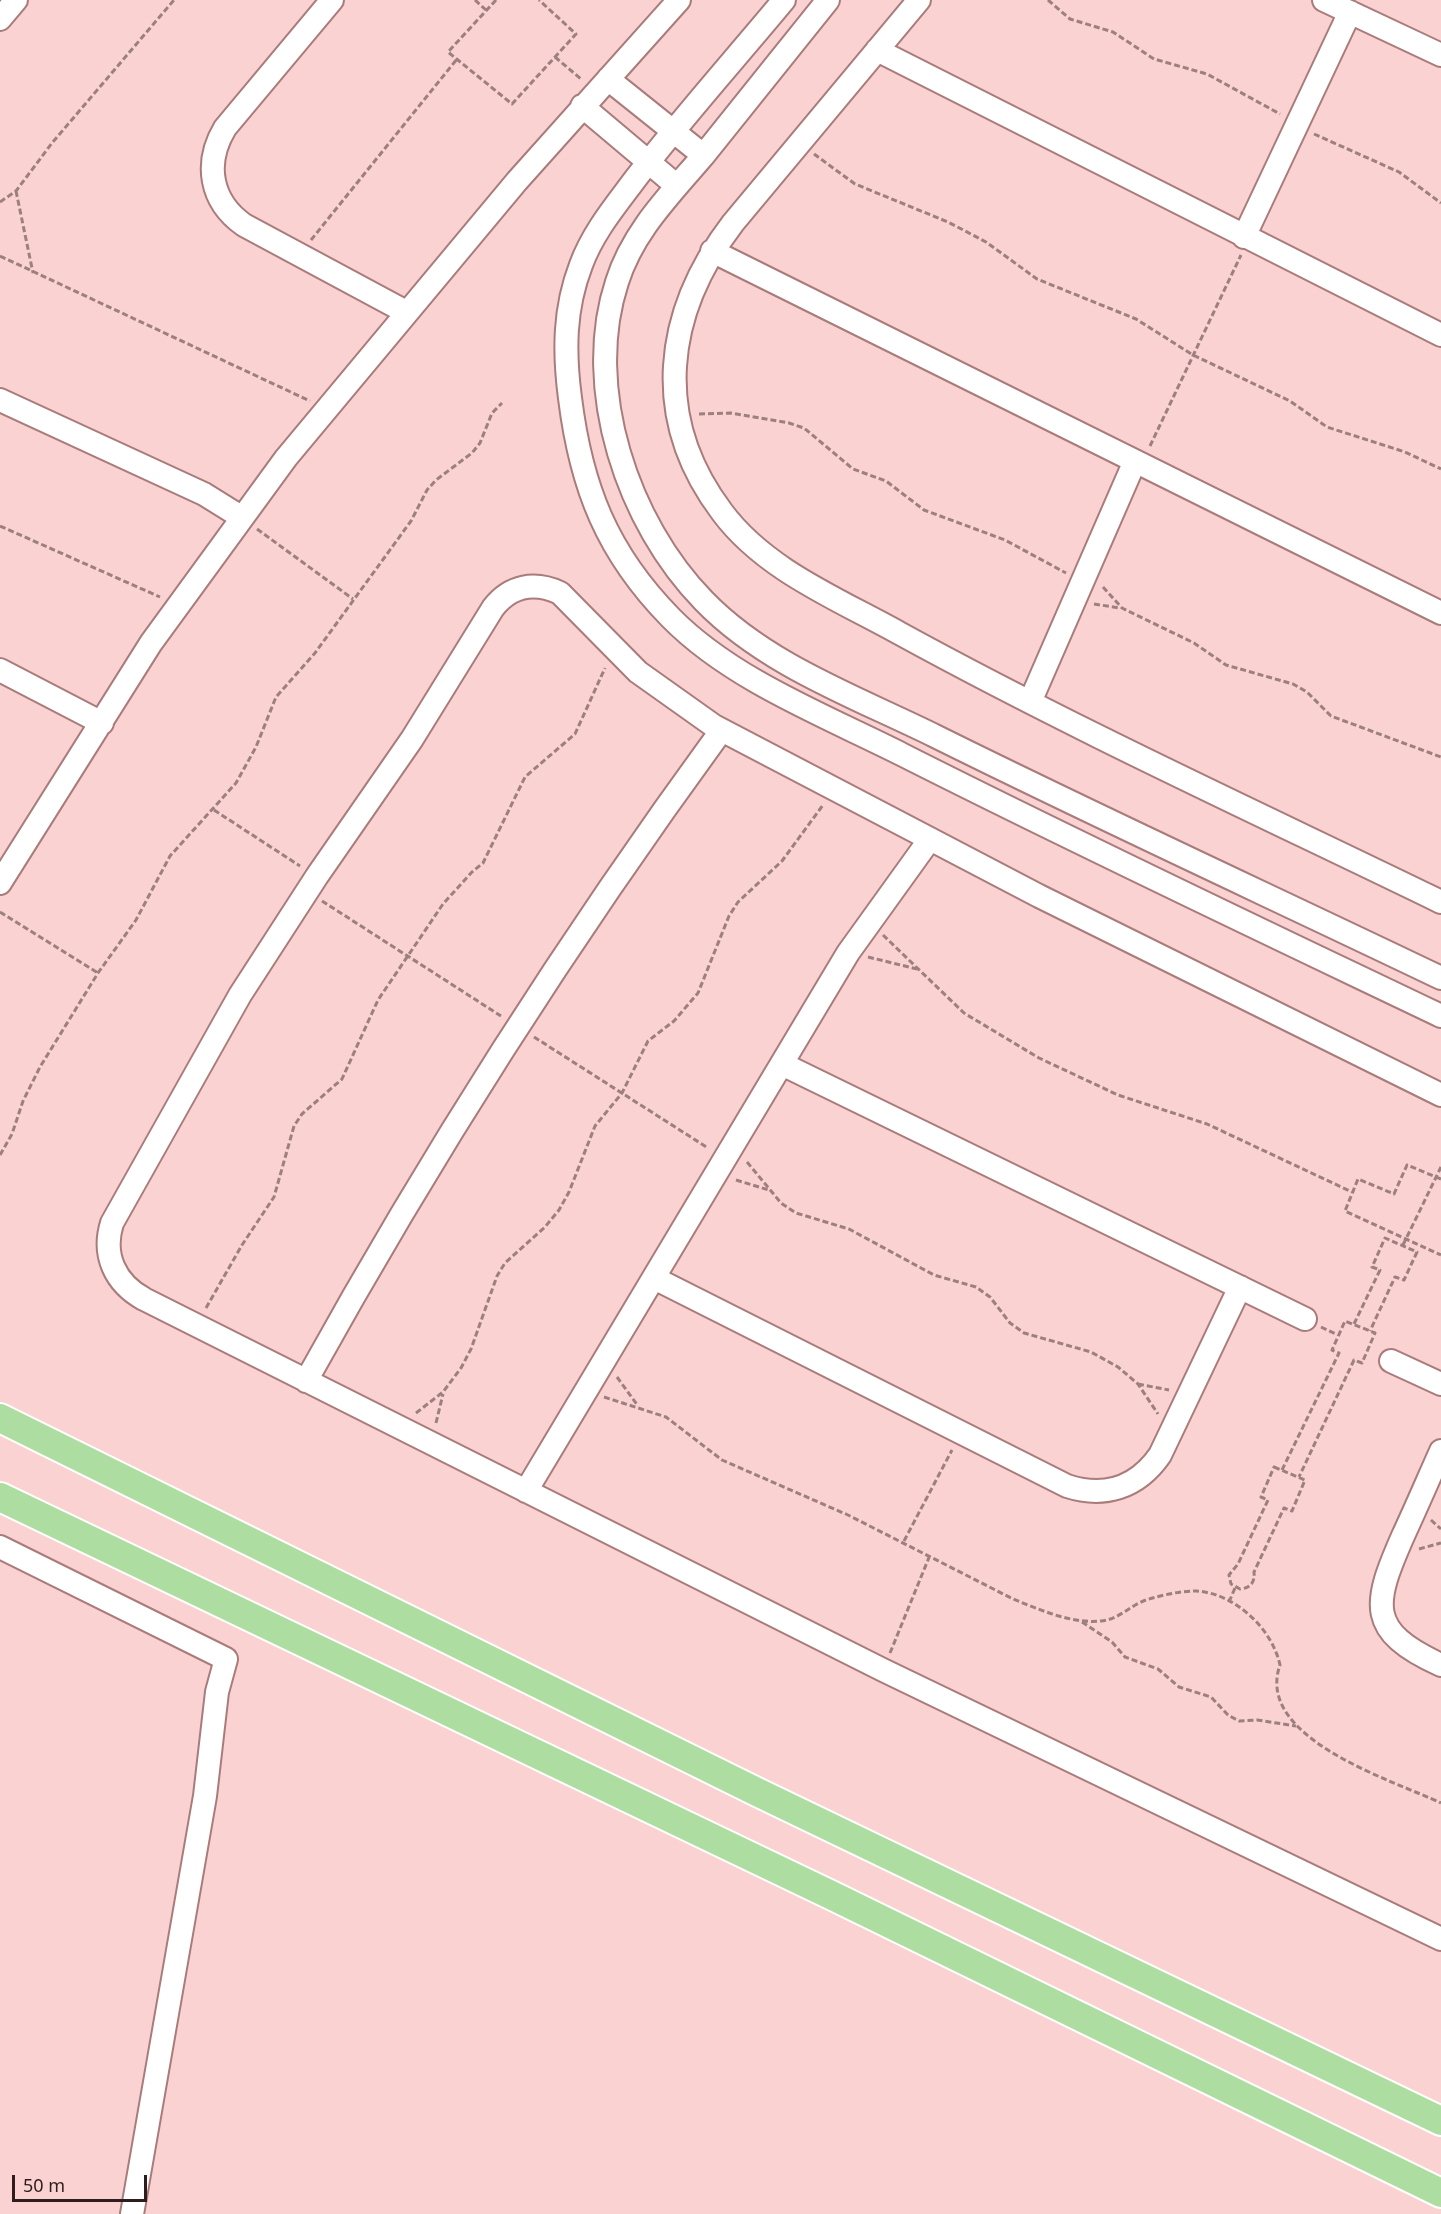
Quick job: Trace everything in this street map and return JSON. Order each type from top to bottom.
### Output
[{"type":"main road","points":[[0,1419],[757,1792],[1441,2121]]},
{"type":"main road","points":[[0,1497],[833,1896],[1441,2193]]},
{"type":"street","points":[[0,19],[16,0]]},
{"type":"street","points":[[332,0],[225,128],[214,151],[212,164],[215,189],[220,200],[234,218],[406,312]]},
{"type":"street","points":[[0,883],[178,605],[241,517],[325,408],[406,312],[595,92],[680,0]]},
{"type":"street","points":[[784,0],[649,162],[605,219],[582,262],[568,309],[565,358],[576,449],[595,505],[633,574],[672,619],[718,657],[763,684],[1013,811],[1441,1016]]},
{"type":"street","points":[[828,0],[646,222],[616,282],[607,338],[608,394],[618,449],[636,502],[665,554],[703,600],[725,621],[773,656],[1024,780],[1441,978]]},
{"type":"street","points":[[919,0],[712,251],[691,290],[679,333],[675,377],[679,414],[687,447],[708,492],[738,532],[756,549],[798,577],[1030,702],[1441,902]]},
{"type":"street","points":[[1324,0],[1441,56]]},
{"type":"street","points":[[1246,238],[1350,12]]},
{"type":"street","points":[[877,50],[1441,335]]},
{"type":"street","points":[[595,92],[674,132],[703,155]]},
{"type":"street","points":[[595,92],[649,162],[677,186]]},
{"type":"street","points":[[712,251],[1441,613]]},
{"type":"street","points":[[0,400],[194,489],[241,517]]},
{"type":"street","points":[[1030,702],[1081,584],[1138,462]]},
{"type":"street","points":[[1441,1095],[1039,897],[721,730],[664,693],[613,650],[560,593],[533,586],[506,594],[493,608],[412,739],[317,876],[240,995],[112,1223],[108,1245],[112,1267],[125,1286],[144,1299],[883,1670],[1441,1939]]},
{"type":"street","points":[[0,670],[102,723]]},
{"type":"street","points":[[306,1381],[401,1213],[502,1049],[609,888],[721,730]]},
{"type":"street","points":[[526,1491],[848,952],[930,839]]},
{"type":"street","points":[[782,1064],[1305,1319]]},
{"type":"street","points":[[654,1278],[1067,1486],[1093,1492],[1117,1489],[1142,1476],[1160,1455],[1240,1287]]},
{"type":"street","points":[[1391,1361],[1441,1384]]},
{"type":"street","points":[[1441,1451],[1385,1576],[1381,1601],[1387,1625],[1400,1643],[1441,1665]]},
{"type":"street","points":[[0,1547],[226,1659],[217,1692],[206,1796],[132,2214]]},
{"type":"path","points":[[0,202],[16,191],[52,143],[174,0]]},
{"type":"path","points":[[475,0],[486,10]]},
{"type":"path","points":[[496,0],[448,52],[512,104],[576,34],[539,0]]},
{"type":"path","points":[[1048,0],[1070,19],[1113,32],[1154,59],[1207,74],[1265,104],[1296,126],[1399,172],[1441,203]]},
{"type":"path","points":[[555,57],[595,92]]},
{"type":"path","points":[[299,255],[457,59]]},
{"type":"path","points":[[798,145],[855,184],[948,222],[986,242],[1036,279],[1136,319],[1193,355],[1290,401],[1327,427],[1405,452],[1441,469]]},
{"type":"path","points":[[16,191],[33,273]]},
{"type":"path","points":[[1138,462],[1193,355],[1246,238]]},
{"type":"path","points":[[0,256],[325,408]]},
{"type":"path","points":[[0,1155],[12,1134],[30,1086],[98,973],[136,920],[170,856],[236,783],[247,764],[276,698],[301,672],[411,521],[427,490],[476,448],[492,412],[502,403]]},
{"type":"path","points":[[679,414],[731,413],[789,423],[804,428],[853,469],[886,481],[924,510],[1005,540],[1122,608],[1194,643],[1226,665],[1293,684],[1307,692],[1331,716],[1441,757]]},
{"type":"path","points":[[241,517],[354,599]]},
{"type":"path","points":[[0,526],[178,605]]},
{"type":"path","points":[[1081,584],[1122,608]]},
{"type":"path","points":[[197,1325],[242,1245],[274,1197],[294,1126],[302,1114],[342,1079],[378,1000],[443,904],[483,863],[525,777],[574,734],[613,650]]},
{"type":"path","points":[[398,1427],[443,1392],[471,1349],[497,1275],[505,1263],[559,1210],[569,1192],[595,1126],[622,1093],[648,1041],[674,1021],[698,993],[729,916],[738,902],[782,861],[835,789]]},
{"type":"path","points":[[214,810],[317,876]]},
{"type":"path","points":[[0,912],[98,973]]},
{"type":"path","points":[[870,922],[964,1013],[1039,1058],[1129,1099],[1207,1124],[1352,1192]]},
{"type":"path","points":[[848,952],[919,970]]},
{"type":"path","points":[[733,1145],[781,1203],[796,1214],[849,1229],[934,1275],[976,1287],[990,1297],[1010,1323],[1024,1333],[1091,1352],[1118,1366],[1138,1384],[1170,1433]]},
{"type":"path","points":[[1441,1179],[1407,1165],[1394,1194],[1358,1179],[1345,1211],[1441,1255]]},
{"type":"path","points":[[1403,1245],[1441,1167]]},
{"type":"path","points":[[716,1173],[771,1191]]},
{"type":"path","points":[[1354,1324],[1380,1270],[1372,1267],[1385,1238],[1418,1252],[1404,1280],[1395,1277],[1370,1331]]},
{"type":"path","points":[[1282,1470],[1338,1353],[1332,1350],[1344,1320],[1375,1333],[1362,1363],[1353,1360],[1299,1477]]},
{"type":"path","points":[[604,1361],[639,1407]]},
{"type":"path","points":[[1138,1384],[1189,1394]]},
{"type":"path","points":[[431,1444],[443,1392]]},
{"type":"path","points":[[586,1392],[666,1417],[722,1460],[904,1541],[1013,1599],[1081,1621],[1112,1642],[1125,1657],[1158,1669],[1179,1687],[1211,1697],[1228,1715],[1239,1721],[1257,1720],[1296,1726]]},
{"type":"path","points":[[904,1541],[962,1433]]},
{"type":"path","points":[[1274,1467],[1299,1477],[1305,1480],[1292,1511],[1284,1508],[1254,1572],[1253,1582],[1245,1589],[1235,1588],[1229,1580],[1230,1570],[1238,1564],[1268,1500],[1261,1497],[1274,1467]]},
{"type":"path","points":[[883,1670],[930,1555]]},
{"type":"path","points":[[1229,1602],[1235,1588]]},
{"type":"path","points":[[1081,1621],[1106,1621],[1144,1601],[1165,1594],[1197,1591],[1229,1602],[1247,1612],[1265,1633],[1280,1665],[1275,1680],[1277,1697],[1281,1708],[1296,1726],[1338,1756],[1441,1803]]}]
